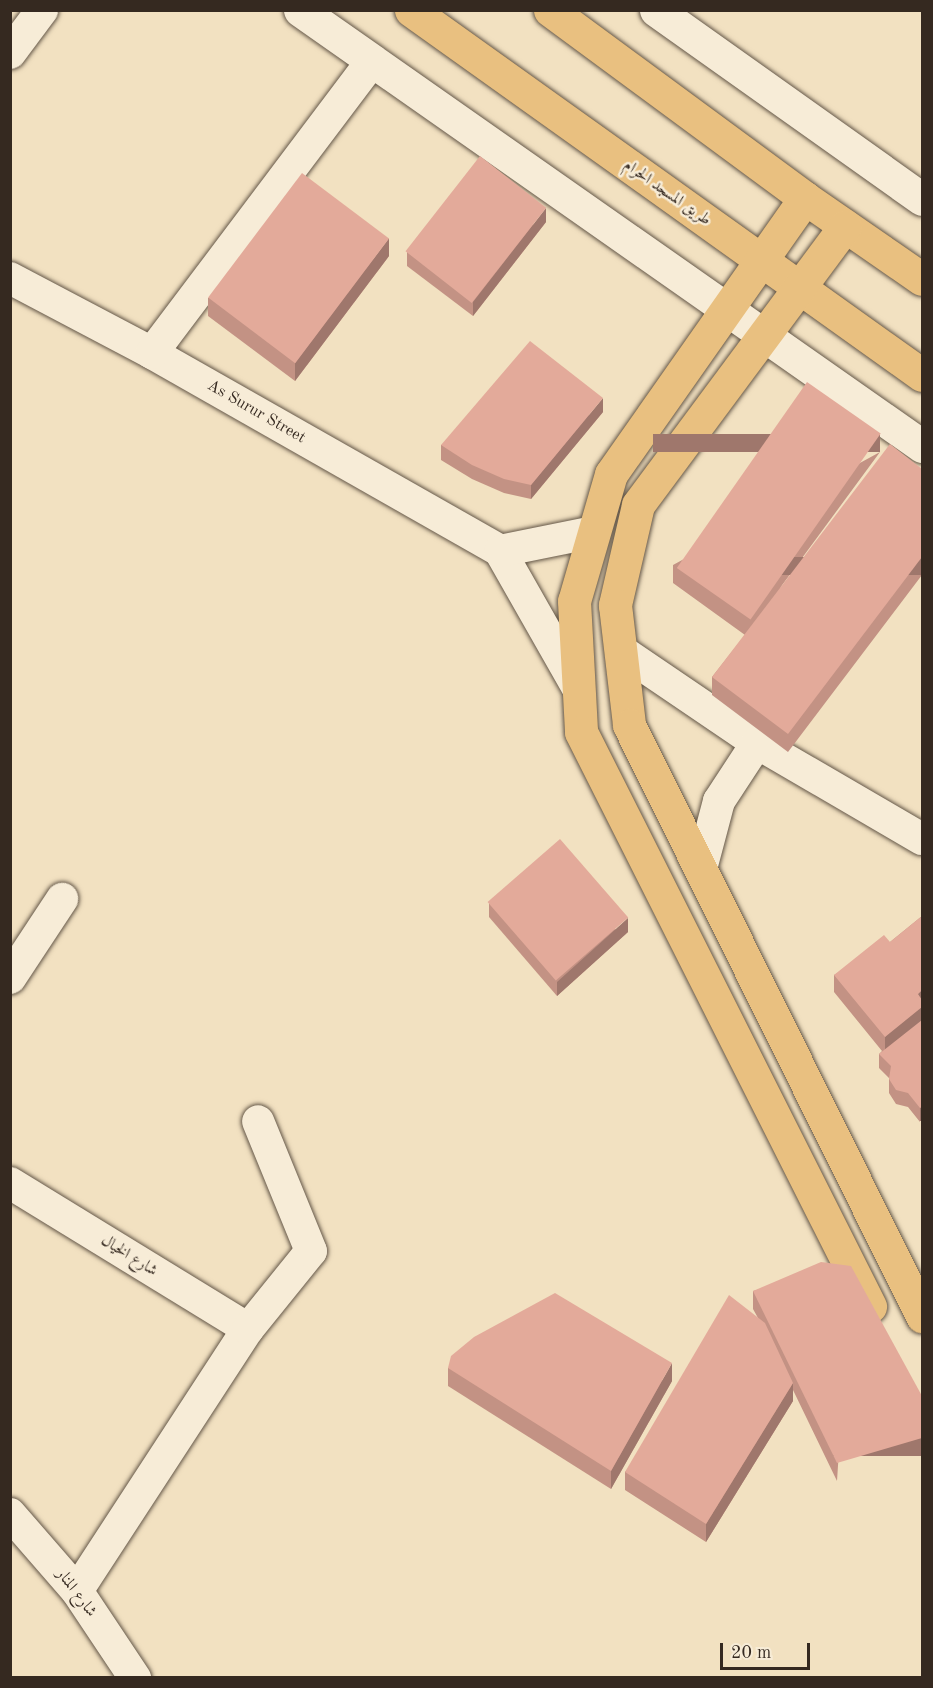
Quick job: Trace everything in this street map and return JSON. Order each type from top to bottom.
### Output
[{"type":"main road","name":"طريق المسجد الحرام","points":[[411,10],[922,375]]},
{"type":"main road","points":[[550,10],[805,198],[922,279]]},
{"type":"main road","points":[[805,198],[611,474],[574,601],[581,732],[885,1335]]},
{"type":"main road","points":[[845,226],[638,505],[615,605],[623,652],[629,725],[922,1316]]},
{"type":"street","points":[[10,53],[42,10]]},
{"type":"street","points":[[656,10],[922,199]]},
{"type":"street","points":[[311,14],[372,61],[922,446]]},
{"type":"street","points":[[152,353],[372,61]]},
{"type":"street","name":"As Surur Street","points":[[10,278],[152,353],[500,551]]},
{"type":"street","points":[[579,690],[500,551],[594,532]]},
{"type":"street","points":[[623,652],[757,743],[922,839]]},
{"type":"street","points":[[701,869],[719,801],[757,743]]},
{"type":"street","points":[[10,978],[62,899]]},
{"type":"street","points":[[77,1591],[248,1329],[310,1251],[258,1121]]},
{"type":"street","name":"شارع الخيال","points":[[10,1183],[248,1329]]},
{"type":"street","name":"شارع المنار","points":[[10,1514],[77,1591],[135,1677]]},
{"type":"building","points":[[480,156],[546,208],[472,303],[406,251]]},
{"type":"building","points":[[302,173],[389,239],[295,363],[208,298]]},
{"type":"building","points":[[530,341],[603,398],[531,485],[504,479],[472,465],[441,445]]},
{"type":"building","points":[[807,382],[881,434],[751,620],[677,568]]},
{"type":"building","points":[[890,444],[922,469],[922,557],[788,734],[712,677]]},
{"type":"building","points":[[560,839],[628,917],[556,980],[488,902]]},
{"type":"building","points":[[922,916],[922,990],[918,994],[922,1000],[922,1007],[885,1037],[834,975],[884,935],[890,942]]},
{"type":"building","points":[[922,1020],[922,1107],[920,1108],[908,1093],[896,1090],[889,1079],[891,1066],[879,1054]]},
{"type":"building","points":[[821,1262],[851,1266],[922,1396],[922,1438],[837,1463],[753,1291]]},
{"type":"building","points":[[555,1293],[672,1363],[611,1471],[448,1368],[451,1356],[474,1337]]},
{"type":"building","points":[[729,1295],[765,1323],[793,1383],[706,1524],[625,1472]]}]
